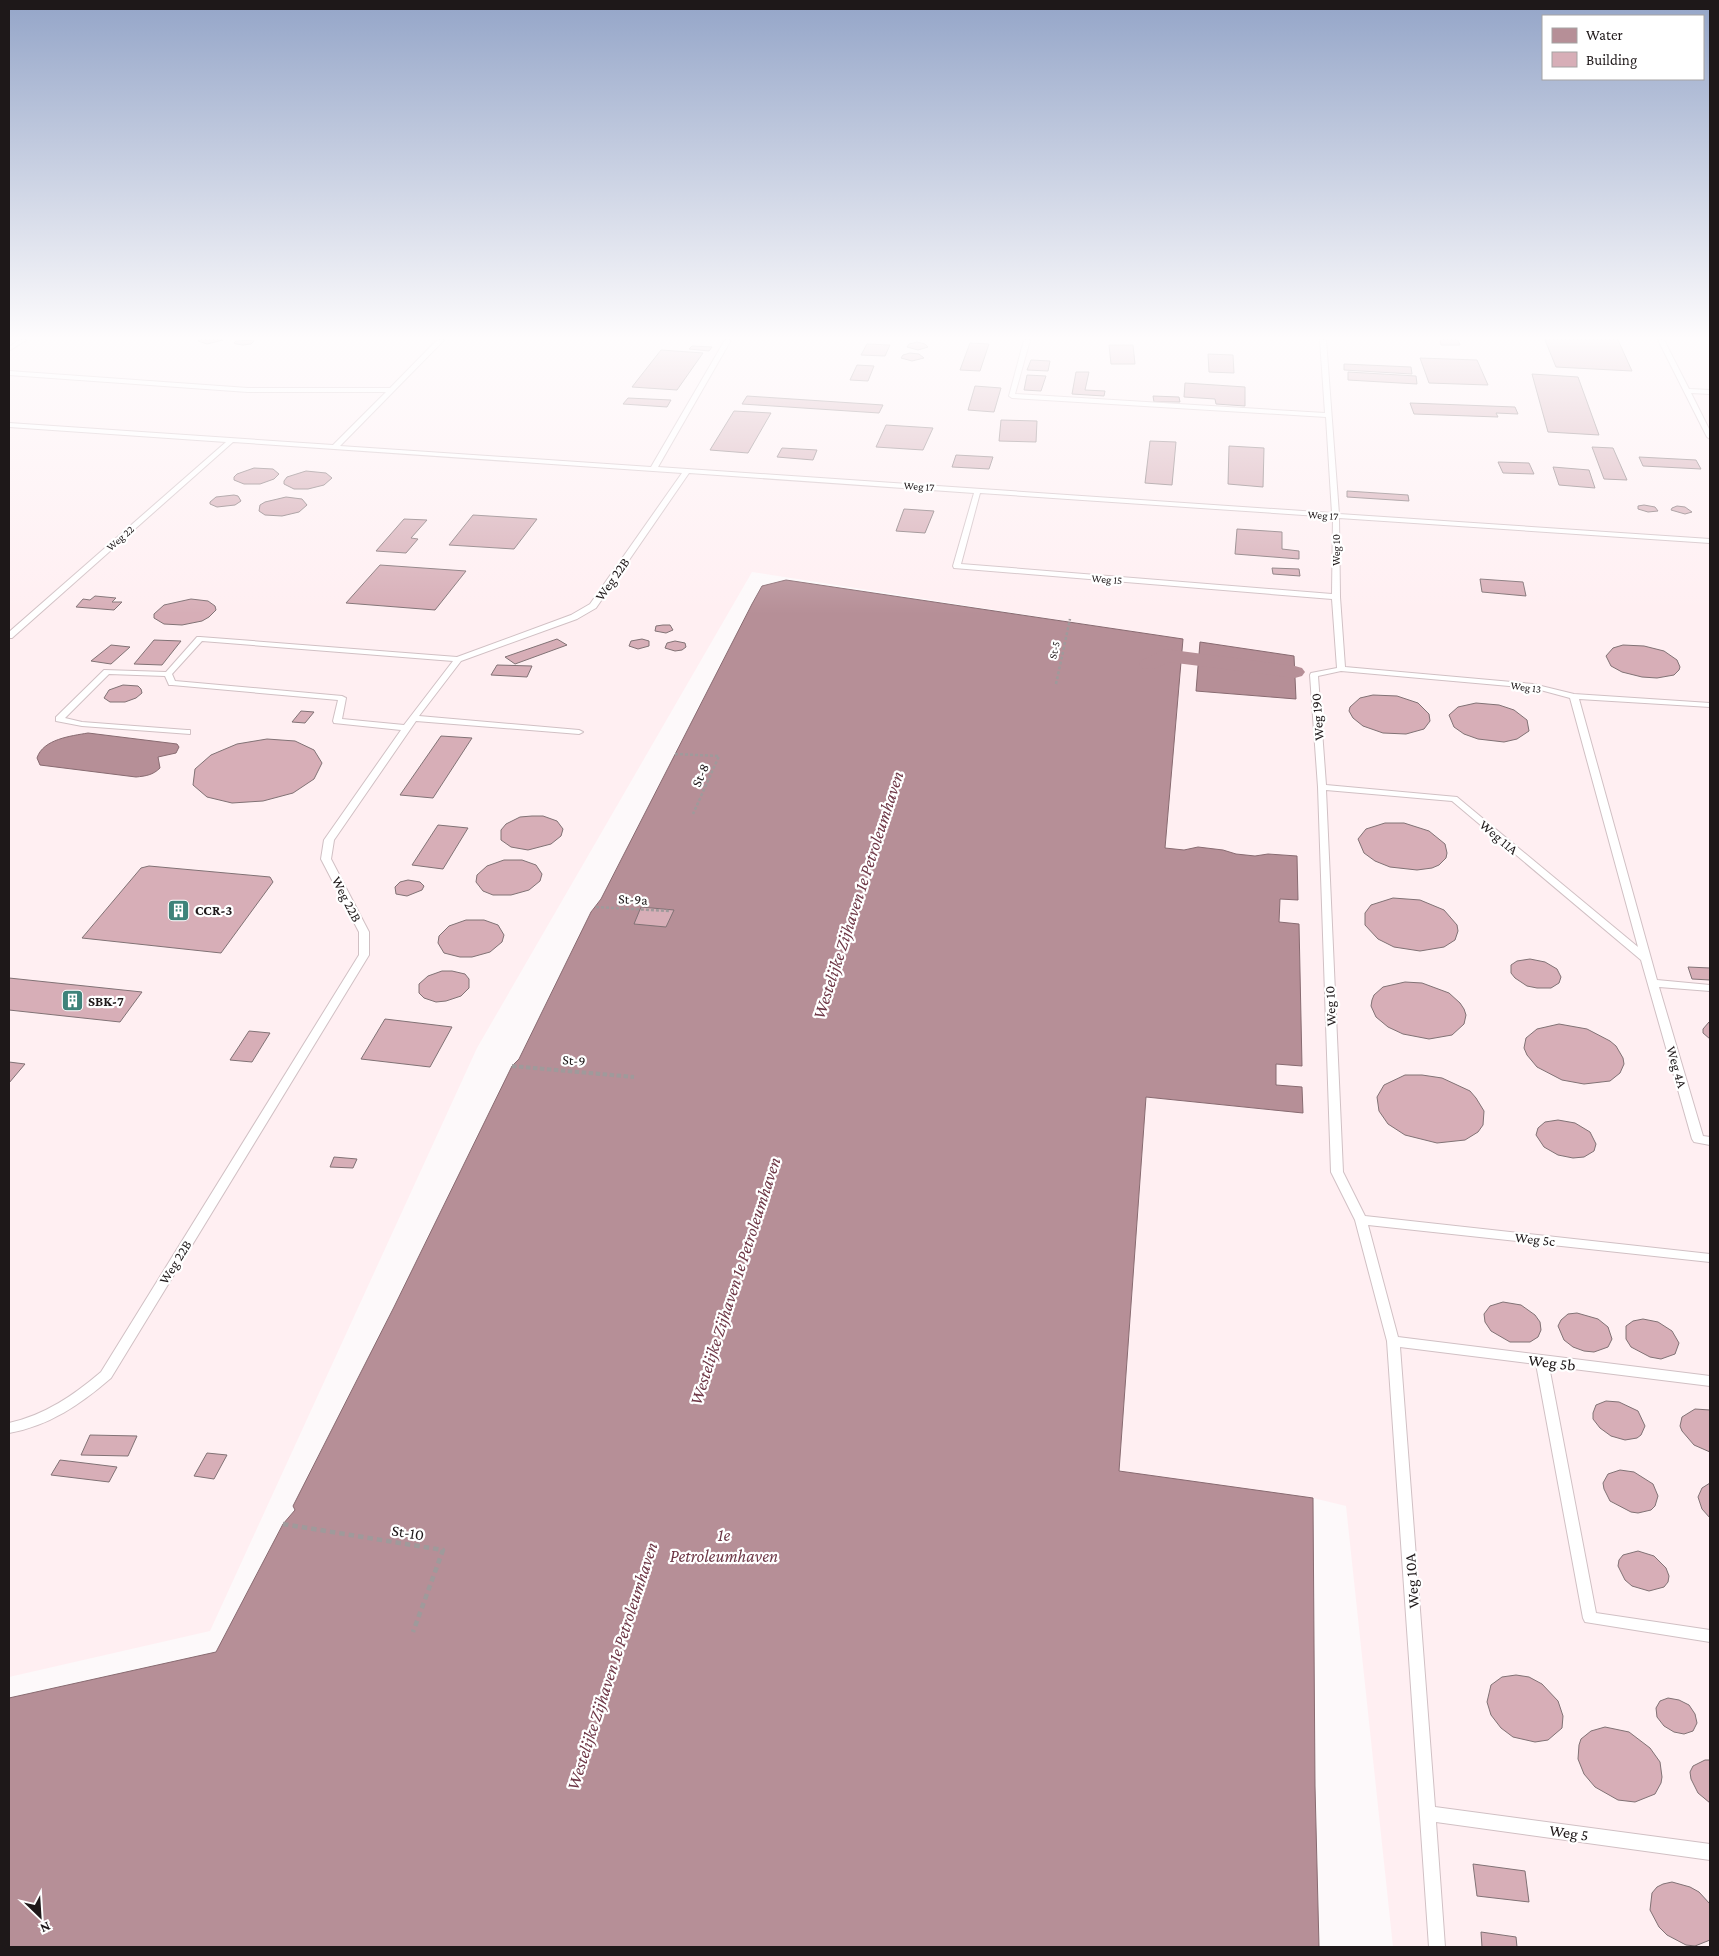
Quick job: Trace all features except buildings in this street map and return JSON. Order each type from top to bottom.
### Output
[{"type":"lane","name":"Weg 17","points":[[102,431],[1710,541]]},
{"type":"lane","points":[[335,447],[351,431]]},
{"type":"lane","points":[[654,468],[675,431]]},
{"type":"lane","name":"Weg 10","points":[[1329,431],[1336,516],[1336,597],[1341,669]]},
{"type":"lane","name":"Weg 22","points":[[9,636],[232,440]]},
{"type":"lane","name":"Weg 22B","points":[[13,1427],[51,1414],[81,1398],[106,1375],[364,955],[364,932],[326,859],[330,840],[406,728],[458,659],[574,617],[593,606],[686,471]]},
{"type":"lane","name":"Weg 15","points":[[978,490],[957,566],[1336,597]]},
{"type":"lane","points":[[187,732],[82,724],[59,719],[107,672],[168,674],[200,639],[458,659]]},
{"type":"lane","name":"Weg 13","points":[[1341,669],[1533,686],[1574,696],[1710,705]]},
{"type":"lane","name":"Weg 190","points":[[1322,787],[1314,675],[1341,669]]},
{"type":"lane","points":[[168,674],[172,683],[342,698],[337,721],[406,728]]},
{"type":"lane","points":[[1574,696],[1653,983],[1710,988]]},
{"type":"lane","points":[[414,718],[578,732]]},
{"type":"lane","name":"Weg 10","points":[[1322,787],[1337,1172],[1361,1220]]},
{"type":"lane","name":"Weg 11A","points":[[1322,787],[1454,799],[1646,959]]},
{"type":"lane","name":"Weg 4A","points":[[1653,983],[1698,1139],[1710,1141]]},
{"type":"lane","name":"Weg 5c","points":[[1361,1220],[1710,1258]]},
{"type":"lane","name":"Weg 10A","points":[[1361,1220],[1393,1341],[1437,1947]]},
{"type":"lane","name":"Weg 5b","points":[[1393,1341],[1710,1381]]},
{"type":"lane","points":[[1542,1361],[1590,1618],[1710,1636]]},
{"type":"lane","name":"Weg 5","points":[[1428,1813],[1710,1852]]},
{"type":"path","name":"St-5","points":[[1056,684],[1070,619]]},
{"type":"path","name":"St-8","points":[[675,754],[719,756],[693,814]]},
{"type":"path","name":"St-9a","points":[[596,907],[669,911]]},
{"type":"path","name":"St-9","points":[[512,1066],[634,1077]]},
{"type":"path","name":"St-10","points":[[283,1524],[443,1550],[413,1632]]},
{"type":"shaded area","points":[[9,431],[1710,431],[1710,1947],[1393,1947],[1346,1506],[1313,1498],[1119,1471],[1146,1097],[1303,1113],[1302,1088],[1276,1085],[1276,1064],[1301,1066],[1298,924],[1279,922],[1279,899],[1298,900],[1268,854],[1255,856],[1198,847],[1184,850],[1165,848],[1182,639],[752,572],[477,1048],[210,1631],[9,1677]]},
{"type":"water","name":"1e Petroleumhaven","points":[[786,580],[1183,639],[1165,848],[1184,850],[1198,847],[1255,856],[1268,854],[1297,856],[1298,900],[1280,899],[1279,922],[1299,924],[1302,1066],[1276,1064],[1276,1085],[1302,1087],[1303,1113],[1146,1097],[1119,1471],[1313,1498],[1315,1786],[1319,1947],[9,1947],[9,1698],[216,1652],[283,1524],[295,1510],[293,1506],[394,1307],[512,1066],[519,1059],[591,912],[601,899],[752,604],[762,586]]},
{"type":"water","points":[[1200,642],[1294,656],[1296,699],[1196,691]]},
{"type":"water","points":[[88,733],[177,744],[179,747],[176,753],[158,757],[160,768],[155,772],[140,777],[40,765],[37,758],[45,746],[58,739]]},
{"type":"waterway","points":[[1149,664],[1165,655],[1295,672]]},
{"type":"place","name":"CCR-3","points":[[179,910]]},
{"type":"place","name":"SBK-7","points":[[72,1001]]},
{"type":"water label","name":"Westelijke Zijhaven 1e Petroleumhaven","points":[[858,895]]},
{"type":"water label","name":"Westelijke Zijhaven 1e Petroleumhaven","points":[[735,1281]]},
{"type":"water label","name":"Westelijke Zijhaven 1e Petroleumhaven","points":[[612,1666]]}]
